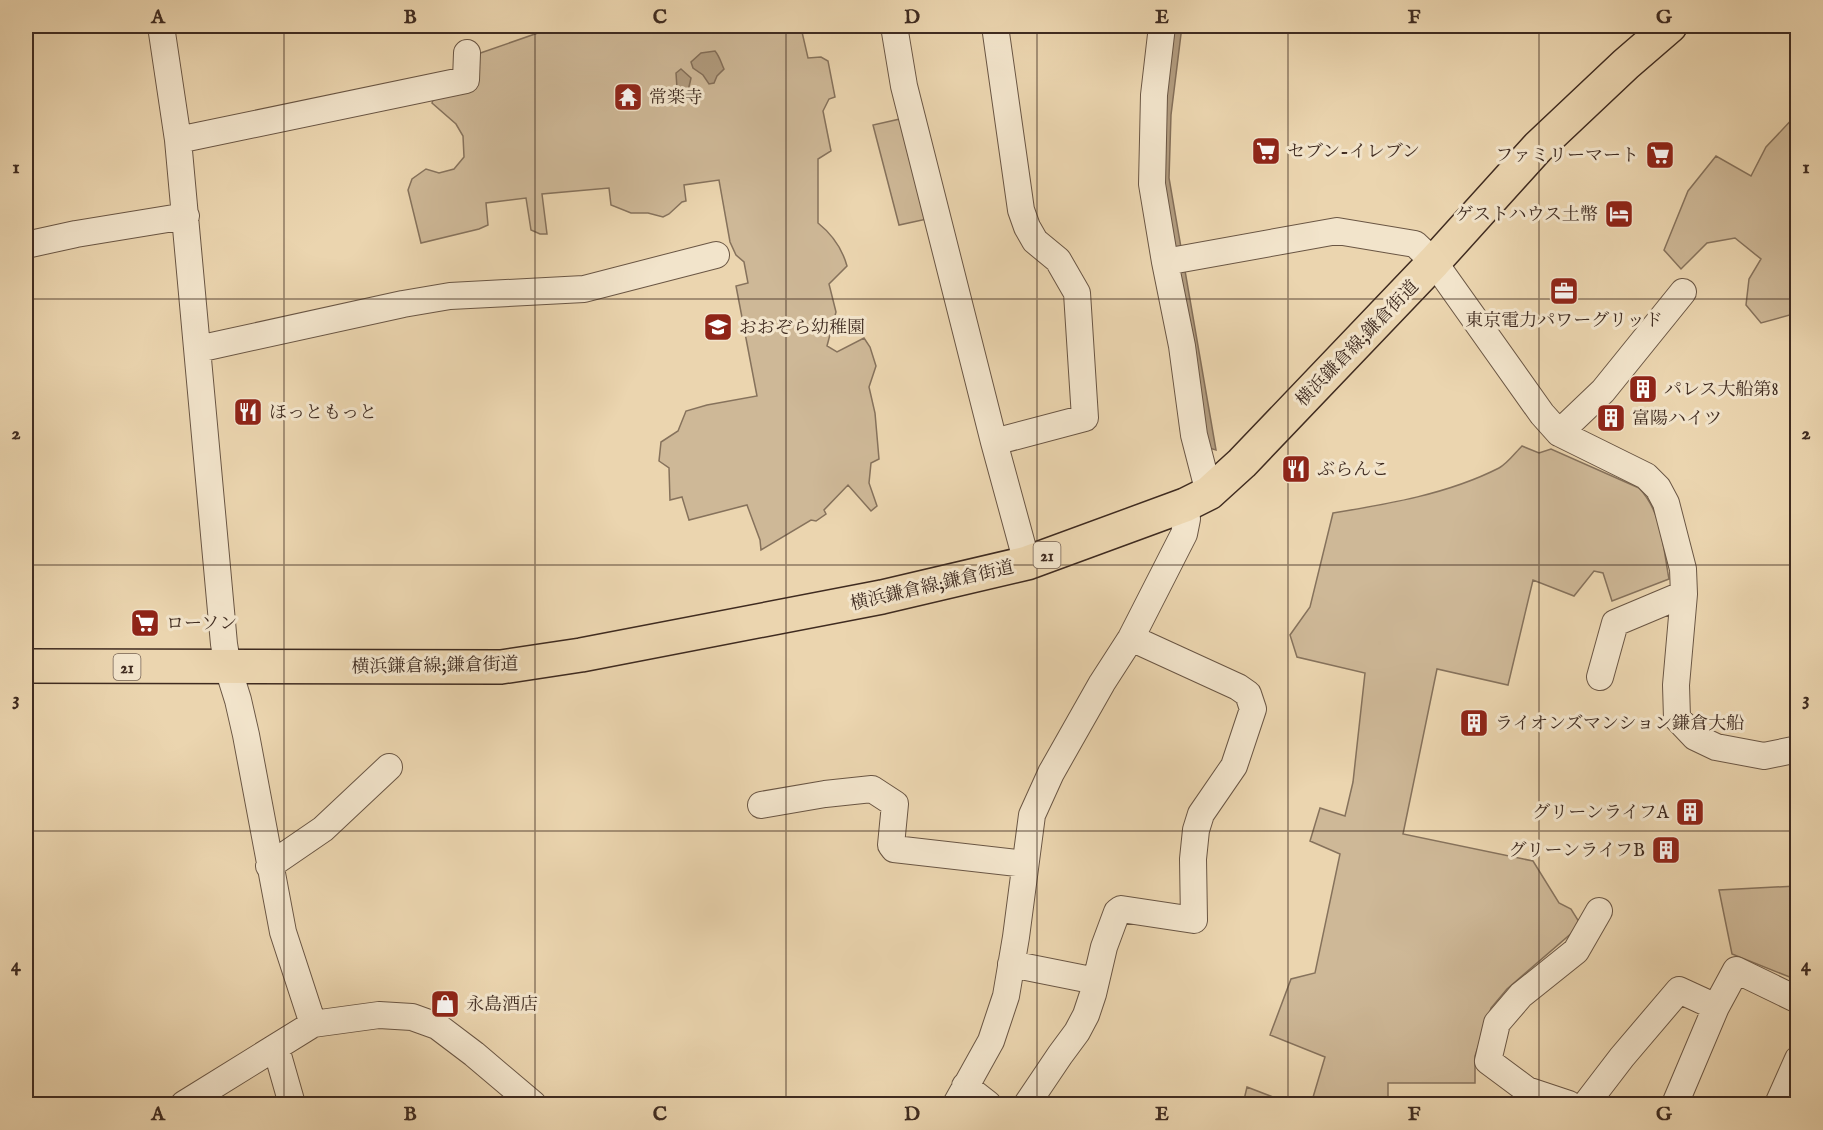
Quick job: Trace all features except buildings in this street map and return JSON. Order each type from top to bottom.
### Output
[{"type":"main road","name":"横浜鎌倉線;鎌倉街道","points":[[26,666],[501,667],[581,655],[816,611],[1027,563],[1197,499],[1242,463],[1434,262],[1538,147],[1634,56],[1670,26]]},
{"type":"street","points":[[161,26],[178,140],[186,216],[221,622],[228,668],[246,735],[283,932],[313,1024]]},
{"type":"street","points":[[894,26],[904,86],[1027,563]]},
{"type":"street","points":[[994,442],[1085,418],[1077,293],[1058,260],[1035,241],[1021,210],[995,26]]},
{"type":"street","points":[[988,1104],[961,1095],[991,1041],[1006,996],[1032,815],[1051,773],[1102,682],[1131,638],[1184,534],[1187,519],[1197,499],[1194,435],[1182,346],[1152,184],[1154,95],[1162,26]]},
{"type":"street","points":[[178,140],[466,81],[467,53]]},
{"type":"street","points":[[26,245],[76,234],[186,216]]},
{"type":"street","points":[[1165,262],[1337,231],[1415,244],[1434,262],[1542,414],[1559,433],[1646,477],[1658,488],[1666,503],[1683,569],[1684,594],[1676,685],[1677,718],[1695,738],[1716,747],[1764,756],[1797,749]]},
{"type":"street","points":[[198,349],[435,298],[584,289],[716,255]]},
{"type":"street","points":[[1559,433],[1603,391],[1683,292]]},
{"type":"street","points":[[1600,677],[1615,623],[1684,594]]},
{"type":"street","points":[[1027,1104],[1077,1032],[1094,994],[1104,947],[1117,912],[1121,909],[1194,920],[1193,859],[1196,830],[1201,814],[1234,766],[1253,709],[1248,694],[1238,687],[1131,638]]},
{"type":"street","points":[[269,866],[323,829],[389,767]]},
{"type":"street","points":[[761,805],[872,789],[895,804],[891,845],[894,849],[1025,864]]},
{"type":"street","points":[[1569,1104],[1527,1090],[1488,1061],[1497,1023],[1521,995],[1576,951],[1599,911]]},
{"type":"street","points":[[1011,964],[1096,981]]},
{"type":"street","points":[[1675,1104],[1716,1007],[1736,970],[1797,1000]]},
{"type":"street","points":[[1586,1104],[1622,1057],[1679,990],[1716,1007]]},
{"type":"street","points":[[184,1104],[313,1024],[379,1015],[412,1017],[437,1026],[533,1104]]},
{"type":"street","points":[[276,1048],[292,1104]]},
{"type":"street","points":[[1778,1104],[1797,1059]]},
{"type":"shaded area","points":[[558,26],[803,26],[802,32],[808,58],[821,57],[828,61],[835,97],[829,99],[823,111],[831,151],[818,159],[818,223],[836,242],[847,266],[829,284],[836,312],[827,346],[837,352],[864,338],[870,347],[876,366],[869,387],[875,413],[879,459],[871,463],[869,483],[877,506],[871,511],[848,485],[824,510],[826,514],[816,521],[811,520],[761,550],[760,540],[747,505],[689,520],[682,497],[670,500],[669,468],[659,461],[661,442],[678,431],[686,411],[757,396],[736,286],[748,283],[744,262],[736,255],[730,242],[719,180],[684,185],[686,201],[663,217],[648,213],[631,213],[611,205],[609,188],[542,194],[547,234],[531,230],[526,198],[486,203],[488,225],[421,243],[408,190],[412,179],[426,169],[439,173],[454,169],[464,157],[463,136],[456,124],[432,103],[434,97],[469,57]]},
{"type":"shaded area","points":[[1175,26],[1182,26],[1171,115],[1169,178],[1216,450],[1209,448],[1162,188],[1164,114]]},
{"type":"shaded area","points":[[715,51],[724,69],[714,83],[709,84],[703,75],[693,68],[691,62],[701,53]]},
{"type":"shaded area","points":[[681,69],[691,78],[685,98],[676,106],[674,105],[677,88],[676,73]]},
{"type":"shaded area","points":[[1797,114],[1797,313],[1761,323],[1746,305],[1749,279],[1761,259],[1735,238],[1707,243],[1681,269],[1664,250],[1688,191],[1716,156],[1751,176],[1766,147]]},
{"type":"shaded area","points":[[900,119],[927,219],[899,225],[873,125]]},
{"type":"shaded area","points":[[1522,446],[1539,453],[1551,449],[1639,488],[1647,497],[1657,519],[1669,579],[1612,601],[1603,573],[1594,571],[1574,596],[1533,580],[1508,685],[1437,669],[1403,834],[1533,861],[1559,903],[1571,909],[1581,925],[1507,989],[1491,1008],[1475,1056],[1475,1083],[1388,1083],[1388,1104],[1311,1104],[1325,1057],[1270,1035],[1291,979],[1315,973],[1340,854],[1310,841],[1320,808],[1345,816],[1353,782],[1365,673],[1297,657],[1290,635],[1310,607],[1333,513],[1396,502],[1459,485],[1502,466]]},
{"type":"shaded area","points":[[1798,886],[1797,980],[1732,954],[1719,890]]},
{"type":"shaded area","points":[[1247,1087],[1291,1104],[1243,1104]]},
{"type":"place","name":"常楽寺","points":[[628,97]]},
{"type":"place","name":"セブン-イレブン","points":[[1266,151]]},
{"type":"place","name":"ファミリーマート","points":[[1660,155]]},
{"type":"place","name":"ゲストハウス土幣","points":[[1619,214]]},
{"type":"place","name":"東京電力パワーグリッド","points":[[1564,291]]},
{"type":"place","name":"おおぞら幼稚園","points":[[718,327]]},
{"type":"place","name":"パレス大船第8","points":[[1643,389]]},
{"type":"place","name":"ほっともっと","points":[[248,412]]},
{"type":"place","name":"富陽ハイツ","points":[[1611,418]]},
{"type":"place","name":"ぶらんこ","points":[[1296,469]]},
{"type":"place","name":"ローソン","points":[[145,623]]},
{"type":"place","name":"ライオンズマンション鎌倉大船","points":[[1474,723]]},
{"type":"place","name":"グリーンライフA","points":[[1690,812]]},
{"type":"place","name":"グリーンライフB","points":[[1666,850]]},
{"type":"place","name":"永島酒店","points":[[445,1004]]}]
